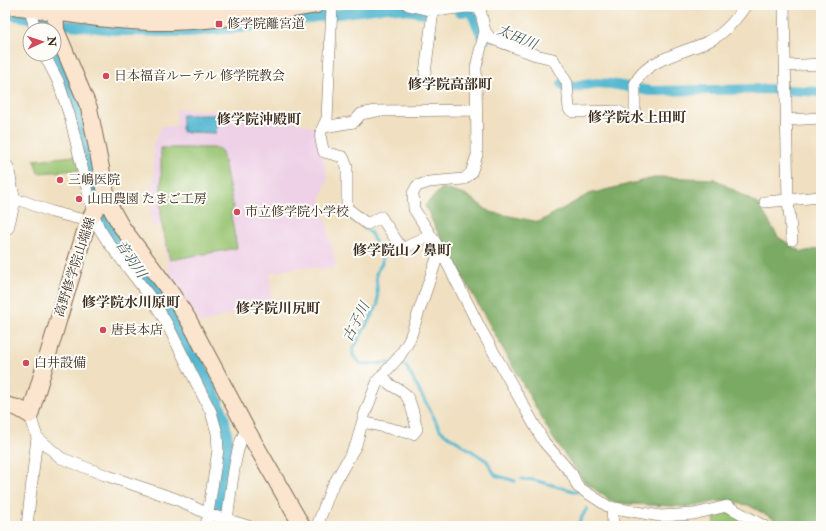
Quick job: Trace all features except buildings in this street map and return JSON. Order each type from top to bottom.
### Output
[{"type":"street","points":[[7,5],[39,13],[146,22],[218,19],[316,5]]},
{"type":"street","points":[[95,5],[170,9],[212,9],[243,5]]},
{"type":"street","points":[[408,5],[433,11],[479,6],[485,31],[490,38],[536,55],[553,59],[567,83],[569,109],[573,112],[618,110],[626,116],[635,117],[635,84],[637,80],[656,62],[711,40],[725,30],[746,5]]},
{"type":"street","points":[[784,5],[788,200],[792,240]]},
{"type":"street","points":[[425,73],[433,11]]},
{"type":"street","points":[[333,12],[327,119],[320,132],[324,152],[343,157],[347,166],[347,208],[367,224],[381,217],[402,249],[430,235]]},
{"type":"street","name":"高野修学院山端線","points":[[30,415],[97,206],[89,108],[56,30],[39,13]]},
{"type":"street","points":[[485,31],[476,67],[475,110],[477,154],[471,173],[464,179],[429,182],[417,186],[413,193],[414,209],[440,249],[480,328],[544,442],[572,474],[578,487],[597,500],[612,507],[660,516],[694,514],[727,506],[764,526]]},
{"type":"street","points":[[48,62],[58,81],[70,117],[108,242],[154,302],[167,324],[211,412],[217,433],[218,450],[206,526]]},
{"type":"street","points":[[786,66],[821,64]]},
{"type":"street","points":[[323,127],[354,122],[361,114],[376,111],[475,110]]},
{"type":"street","points":[[787,120],[821,118]]},
{"type":"street","points":[[5,167],[8,167],[15,201],[8,228],[5,228]]},
{"type":"street","points":[[765,202],[821,197]]},
{"type":"street","points":[[15,201],[23,201],[52,212],[97,206],[121,226],[170,290],[188,319],[247,430],[302,526]]},
{"type":"street","points":[[317,526],[331,489],[356,445],[362,422],[378,380],[399,357],[409,341],[440,249]]},
{"type":"street","points":[[362,422],[413,434],[417,429],[408,398],[403,393],[388,384],[383,374]]},
{"type":"street","points":[[5,405],[18,408],[30,415],[37,437],[27,526]]},
{"type":"street","points":[[226,523],[235,466],[243,434],[247,430]]},
{"type":"street","points":[[37,437],[61,458],[105,475],[176,499],[226,523],[248,526]]},
{"type":"street","points":[[612,507],[613,526]]},
{"type":"shaded area","name":"市立修学院小学校","points":[[241,107],[316,128],[328,179],[321,198],[336,266],[332,269],[302,267],[270,273],[271,299],[201,324],[170,277],[161,225],[151,227],[151,189],[154,180],[153,144],[162,126],[177,126],[176,109],[240,112]]},
{"type":"green space","points":[[161,148],[218,148],[222,152],[233,206],[231,216],[237,248],[170,260],[161,221]]},
{"type":"green space","points":[[75,156],[80,170],[38,173],[34,160]]},
{"type":"green space","points":[[658,177],[715,179],[759,205],[778,237],[802,252],[821,248],[821,526],[787,526],[748,505],[719,501],[691,507],[613,503],[584,481],[553,438],[435,227],[425,205],[442,188],[468,196],[490,212],[539,222],[589,194]]},
{"type":"green space","points":[[727,511],[749,522],[748,526],[714,526],[715,512]]},
{"type":"water","points":[[182,115],[217,115],[216,133],[182,132]]},
{"type":"waterway","name":"太田川","points":[[42,5],[43,22]]},
{"type":"waterway","name":"太田川","points":[[62,24],[124,31],[185,32],[239,28],[388,7],[425,13]]},
{"type":"waterway","name":"太田川","points":[[459,12],[469,11],[486,39]]},
{"type":"waterway","name":"太田川","points":[[5,14],[48,21]]},
{"type":"waterway","name":"音羽川","points":[[58,62],[75,102],[98,199],[106,221],[120,246],[170,313],[188,343],[219,412],[223,426],[225,455],[215,526]]},
{"type":"waterway","name":"太田川","points":[[562,84],[566,88],[597,83],[611,84],[650,91],[770,89],[821,92]]},
{"type":"waterway","name":"古子川","points":[[343,209],[343,212],[355,221]]},
{"type":"waterway","name":"古子川","points":[[364,228],[370,232],[382,256],[382,263],[376,273],[378,304],[353,349],[353,355],[361,364],[389,363]]},
{"type":"waterway","name":"古子川","points":[[397,362],[406,366],[441,431],[487,461],[495,475],[515,481]]},
{"type":"waterway","name":"古子川","points":[[522,479],[534,480],[577,492]]},
{"type":"waterway","name":"古子川","points":[[577,526],[587,508]]},
{"type":"place","name":"修学院離宮道","points":[[219,24]]},
{"type":"place","name":"日本福音ルーテル 修学院教会","points":[[106,76]]},
{"type":"place","name":"三嶋医院","points":[[60,180]]},
{"type":"place","name":"山田農園 たまご工房","points":[[79,199]]},
{"type":"place","name":"市立修学院小学校","points":[[237,212]]},
{"type":"place","name":"唐長本店","points":[[103,330]]},
{"type":"place","name":"白井設備","points":[[26,363]]},
{"type":"district","name":"修学院高部町","points":[[450,84]]},
{"type":"district","name":"修学院水上田町","points":[[637,117]]},
{"type":"district","name":"修学院沖殿町","points":[[259,119]]},
{"type":"district","name":"修学院山ノ鼻町","points":[[402,250]]},
{"type":"district","name":"修学院水川原町","points":[[131,302]]},
{"type":"district","name":"修学院川尻町","points":[[278,308]]}]
